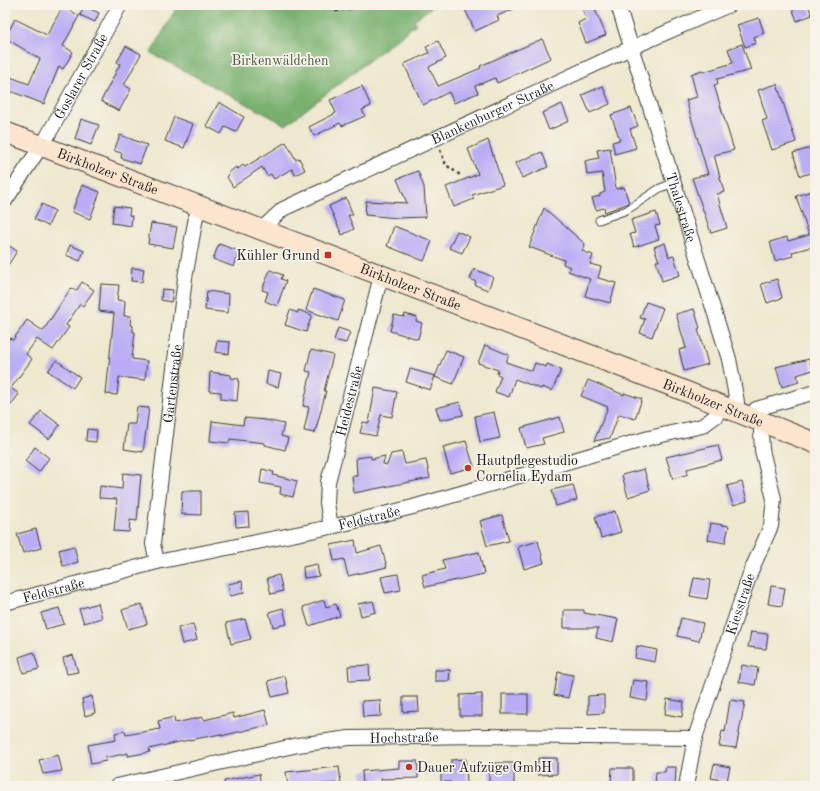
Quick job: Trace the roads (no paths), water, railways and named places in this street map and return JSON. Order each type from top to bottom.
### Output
[{"type":"street","name":"Goslarer Straße","points":[[5,201],[41,146],[120,5]]},
{"type":"street","name":"Thalestraße","points":[[618,5],[729,358],[737,402],[727,408]]},
{"type":"street","name":"Blankenburger Straße","points":[[264,230],[268,223],[283,208],[631,48],[729,5]]},
{"type":"street","name":"Birkholzer Straße","points":[[5,132],[815,442]]},
{"type":"street","name":"Gartenstraße","points":[[157,562],[153,544],[167,426],[185,278],[196,217],[200,206]]},
{"type":"street","name":"Heidestraße","points":[[331,527],[326,503],[328,482],[381,276]]},
{"type":"street","points":[[758,421],[756,409],[815,392]]},
{"type":"street","name":"Feldstraße","points":[[5,603],[157,562],[331,527],[413,507],[649,438],[702,426],[727,408]]},
{"type":"street","name":"Kiesstraße","points":[[686,786],[695,738],[751,571],[771,526],[774,499],[762,450],[758,421]]},
{"type":"street","name":"Hochstraße","points":[[117,786],[162,781],[298,745],[349,738],[479,736],[695,738]]},
{"type":"lane","points":[[599,220],[627,210],[660,188],[674,183]]},
{"type":"place","name":"Kühler Grund","points":[[328,255]]},
{"type":"place","name":"Hautpflegestudio Cornelia Eydam","points":[[468,468]]},
{"type":"place","name":"Dauer Aufzüge GmbH","points":[[409,767]]},
{"type":"park label","name":"Birkenwäldchen","points":[[280,60]]}]
